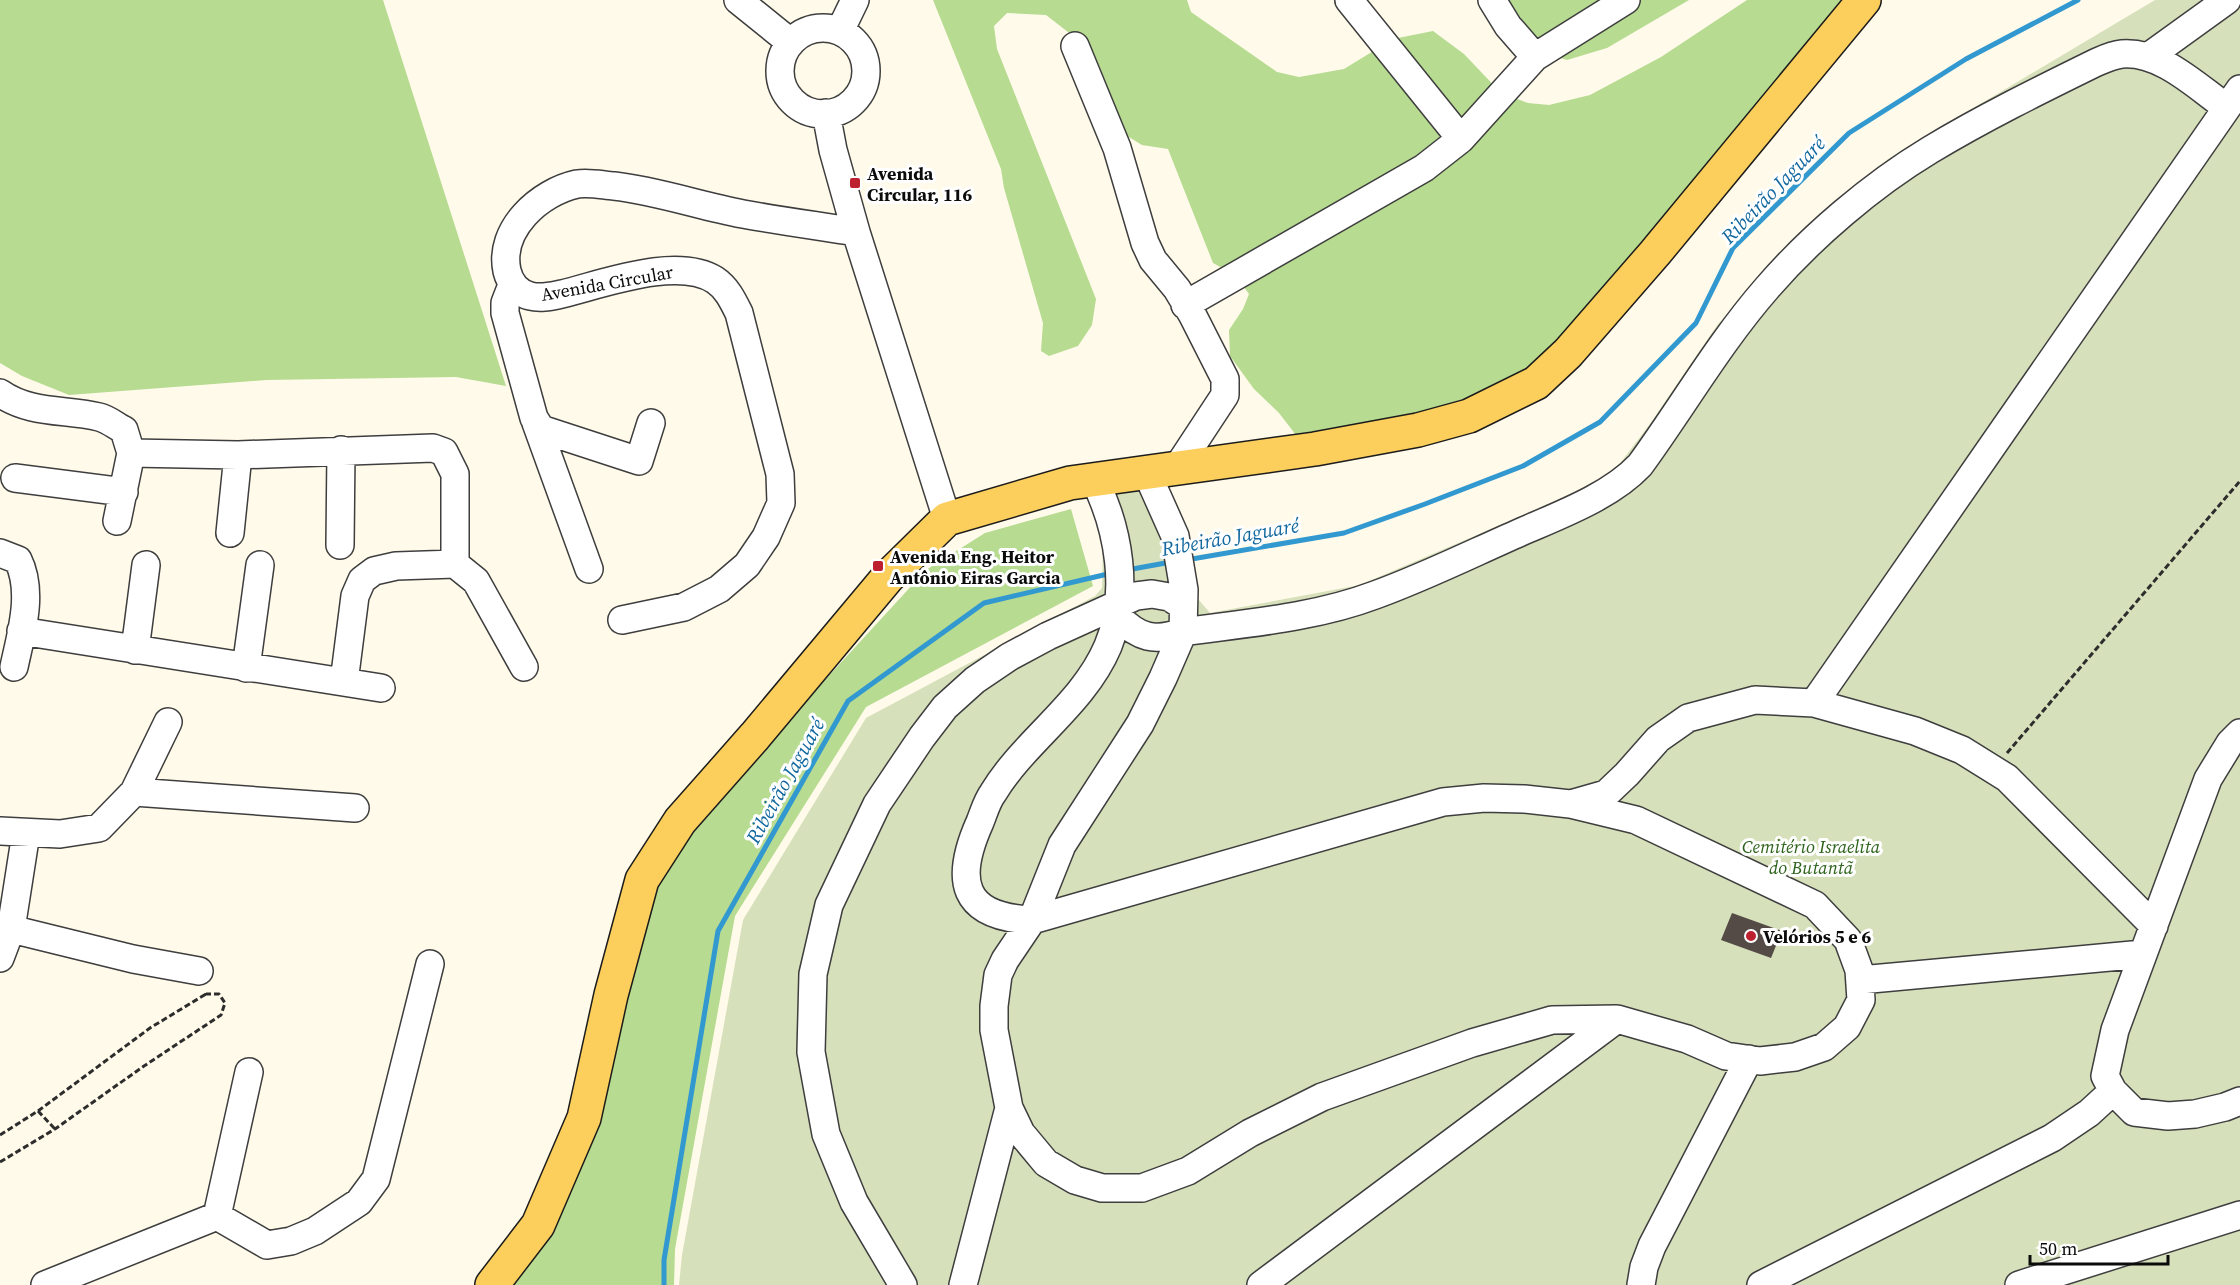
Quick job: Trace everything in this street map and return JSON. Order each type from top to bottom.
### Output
[{"type":"main road","points":[[492,1285],[538,1225],[584,1118],[611,995],[642,880],[680,821],[755,736],[888,577],[947,519],[1070,483],[1315,449],[1418,430],[1469,416],[1536,382],[1568,353],[1655,253],[1864,0]]},
{"type":"street","points":[[738,0],[790,42]]},
{"type":"street","points":[[840,31],[855,0]]},
{"type":"street","points":[[1349,0],[1461,139]]},
{"type":"street","points":[[1492,0],[1508,26],[1535,57]]},
{"type":"street","points":[[1185,304],[1424,168],[1461,139],[1535,57],[1626,0]]},
{"type":"street","points":[[2148,57],[2227,0]]},
{"type":"street","points":[[827,28],[840,31],[851,38],[860,49],[865,63],[865,77],[861,91],[852,102],[840,110],[826,113],[811,112],[798,106],[788,96],[782,83],[780,69],[783,55],[790,42],[801,34],[813,29],[827,28]]},
{"type":"street","points":[[1075,46],[1117,148],[1145,243],[1153,260],[1177,289],[1225,379],[1226,389],[1225,396],[1161,470],[1175,536],[1184,598],[1183,632],[1140,723],[1062,845],[1032,920],[1005,960],[998,975],[994,1030],[1009,1108],[1021,1133],[1046,1163],[1075,1180],[1102,1188],[1142,1188],[1188,1171],[1250,1133],[1322,1098],[1472,1043],[1552,1020],[1617,1019],[1687,1039],[1726,1056],[1760,1061],[1795,1057],[1824,1047],[1847,1027],[1861,1000],[1859,970],[1848,940],[1815,906],[1636,820],[1570,804],[1485,798],[1443,802],[1032,920],[994,914],[978,905],[969,894],[967,882],[969,847],[992,794],[1018,759],[1084,687],[1107,647],[1120,600]]},
{"type":"street","points":[[1094,479],[1103,496],[1114,539],[1120,600],[1131,630],[1147,637],[1166,638],[1183,632],[1314,612],[1375,596],[1557,516],[1629,477],[1646,456],[1736,325],[1790,264],[1845,213],[1922,155],[2028,96],[2111,56],[2123,54],[2148,57],[2233,98],[1814,703]]},
{"type":"street","points":[[826,113],[832,150],[856,232],[947,519]]},
{"type":"street","name":"Avenida Circular","points":[[622,620],[684,607],[719,589],[747,565],[766,537],[781,503],[780,474],[740,313],[731,297],[714,280],[685,270],[648,273],[548,297],[529,296],[512,285],[506,265],[507,250],[515,227],[530,209],[549,194],[581,183],[635,189],[743,214],[856,232]]},
{"type":"street","points":[[512,285],[505,303],[505,313],[536,423],[589,569]]},
{"type":"street","points":[[0,393],[10,400],[37,409],[101,417],[124,430],[131,453],[117,521]]},
{"type":"street","points":[[536,423],[541,429],[639,461],[651,423]]},
{"type":"street","points":[[131,453],[238,455],[433,448],[444,452],[454,474],[455,564]]},
{"type":"street","points":[[340,545],[341,450]]},
{"type":"street","points":[[230,533],[238,455]]},
{"type":"street","points":[[15,478],[124,492]]},
{"type":"street","points":[[0,553],[18,560],[23,570],[24,615],[14,667]]},
{"type":"street","points":[[344,682],[355,596],[362,580],[374,571],[396,566],[455,564],[476,581],[524,667]]},
{"type":"street","points":[[135,650],[146,565]]},
{"type":"street","points":[[246,668],[260,565]]},
{"type":"street","points":[[903,1285],[854,1202],[826,1134],[811,1052],[813,974],[829,905],[877,804],[945,707],[975,680],[1009,657],[1120,600],[1152,594],[1184,598]]},
{"type":"street","points":[[21,631],[246,668],[381,687]]},
{"type":"street","points":[[1570,804],[1605,794],[1627,774],[1658,739],[1688,718],[1755,700],[1814,703],[1915,731],[1962,750],[2007,778],[2154,926]]},
{"type":"street","points":[[0,831],[60,834],[99,828],[134,792],[168,722]]},
{"type":"street","points":[[2240,733],[2230,743],[2208,779],[2115,1030],[2105,1076],[2113,1090],[2134,1112],[2168,1116],[2215,1110],[2240,1101]]},
{"type":"street","points":[[134,792],[356,808]]},
{"type":"street","points":[[0,958],[11,929],[27,833]]},
{"type":"street","points":[[11,929],[133,959],[202,982]]},
{"type":"street","points":[[1860,980],[2143,954]]},
{"type":"street","points":[[217,1216],[267,1245],[291,1241],[315,1231],[359,1202],[376,1179],[430,964]]},
{"type":"street","points":[[1261,1285],[1617,1019]]},
{"type":"street","points":[[1641,1285],[1644,1267],[1652,1246],[1749,1059]]},
{"type":"street","points":[[217,1216],[249,1072]]},
{"type":"street","points":[[1761,1285],[2052,1138],[2089,1113],[2113,1090]]},
{"type":"street","points":[[963,1285],[1009,1108]]},
{"type":"street","points":[[2019,1285],[2240,1215]]},
{"type":"street","points":[[45,1285],[217,1216]]},
{"type":"path","points":[[1993,769],[2240,481]]},
{"type":"path","points":[[0,1135],[38,1111],[150,1028],[202,982],[219,994],[225,1003],[221,1015],[55,1129],[0,1162]]},
{"type":"path","points":[[38,1111],[55,1129]]},
{"type":"green space","points":[[0,0],[383,0],[506,386],[456,377],[266,380],[69,395],[22,376],[0,363]]},
{"type":"green space","points":[[933,0],[1187,0],[1191,12],[1277,72],[1299,77],[1344,69],[1393,39],[1433,31],[1464,54],[1501,93],[1528,103],[1549,105],[1590,95],[1661,57],[1747,0],[1854,0],[1698,194],[1529,370],[1472,397],[1378,424],[1296,435],[1279,413],[1254,389],[1230,356],[1229,330],[1243,309],[1249,294],[1235,275],[1213,263],[1168,149],[1142,145],[1124,134],[1099,65],[1077,39],[1046,15],[1007,13],[994,26],[997,49],[1096,299],[1092,325],[1078,346],[1049,356],[1041,351],[1043,323],[1004,188],[1001,169]]},
{"type":"green space","points":[[1499,0],[1689,0],[1607,48],[1567,60],[1539,51]]},
{"type":"green space","name":"Cemitério Israelita do Butantã","points":[[2155,0],[2240,0],[2240,1285],[679,1285],[682,1255],[743,920],[866,718],[1095,596],[1102,588],[1103,546],[1091,498],[1168,486],[1191,544],[1198,599],[1210,613],[1360,585],[1608,479],[1650,424],[1718,324],[1888,159]]},
{"type":"green space","points":[[1071,509],[1093,586],[866,707],[735,916],[675,1249],[674,1285],[505,1285],[557,1223],[601,1121],[635,920],[688,829],[926,570],[985,533]]},
{"type":"building","name":"Velórios 5 e 6","points":[[1732,913],[1782,931],[1771,958],[1721,940]]},
{"type":"waterway","name":"Ribeirão Jaguaré","points":[[1186,560],[1344,533],[1523,466],[1600,422],[1696,323],[1733,248],[1849,133],[1966,59],[2078,0]]},
{"type":"waterway","name":"Ribeirão Jaguaré","points":[[1127,570],[1171,562]]},
{"type":"waterway","name":"Ribeirão Jaguaré","points":[[664,1285],[664,1260],[718,931],[848,701],[984,603],[1112,573]]},
{"type":"place","name":"Avenida Circular, 116","points":[[855,183]]},
{"type":"place","name":"Avenida Eng. Heitor Antônio Eiras Garcia","points":[[878,566]]},
{"type":"place","name":"Velórios 5 e 6","points":[[1751,936]]}]
